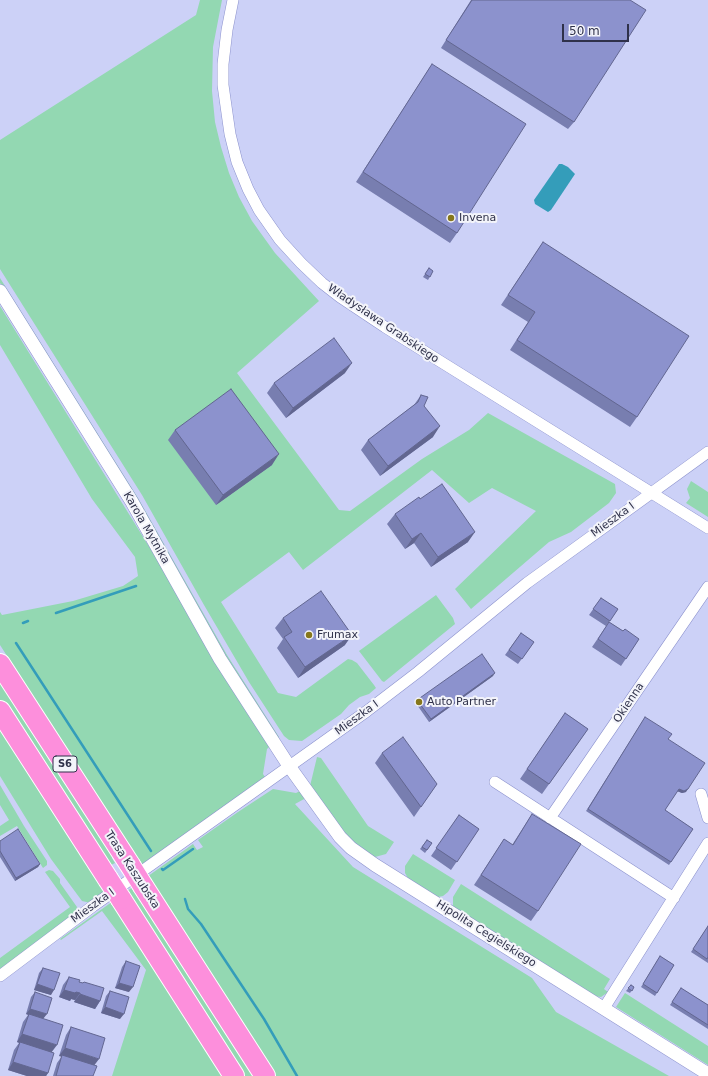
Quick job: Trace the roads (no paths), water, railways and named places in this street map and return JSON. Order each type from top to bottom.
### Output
[{"type":"highway","name":"Trasa Kaszubska","points":[[0,664],[265,1076]]},
{"type":"highway","name":"S6","points":[[0,711],[234,1076]]},
{"type":"street","name":"Władysława Grabskiego","points":[[234,0],[227,30],[223,64],[223,85],[230,134],[237,162],[248,189],[259,210],[280,240],[322,283],[359,311],[708,528]]},
{"type":"street","name":"Karola Mytnika","points":[[0,291],[132,502],[220,659],[289,766]]},
{"type":"street","name":"Mieszka I","points":[[0,976],[86,911],[418,672],[527,583],[708,452]]},
{"type":"street","name":"Okienna","points":[[550,818],[708,587]]},
{"type":"street","name":"Hipolita Cegielskiego","points":[[289,766],[340,837],[351,848],[375,865],[708,1074]]},
{"type":"street","points":[[495,782],[674,898]]},
{"type":"street","points":[[701,794],[708,818]]},
{"type":"street","points":[[604,1008],[708,844]]},
{"type":"water","points":[[559,164],[568,167],[575,174],[551,210],[548,212],[535,204],[534,200]]},
{"type":"waterway","points":[[56,613],[136,586]]},
{"type":"waterway","points":[[23,623],[28,621]]},
{"type":"waterway","points":[[16,643],[151,851]]},
{"type":"waterway","points":[[162,869],[163,870],[193,849]]},
{"type":"waterway","points":[[185,899],[188,909],[201,924],[264,1019],[297,1076]]},
{"type":"place","name":"Invena","points":[[451,218]]},
{"type":"place","name":"Frumax","points":[[309,635]]},
{"type":"place","name":"Auto Partner","points":[[419,702]]}]
